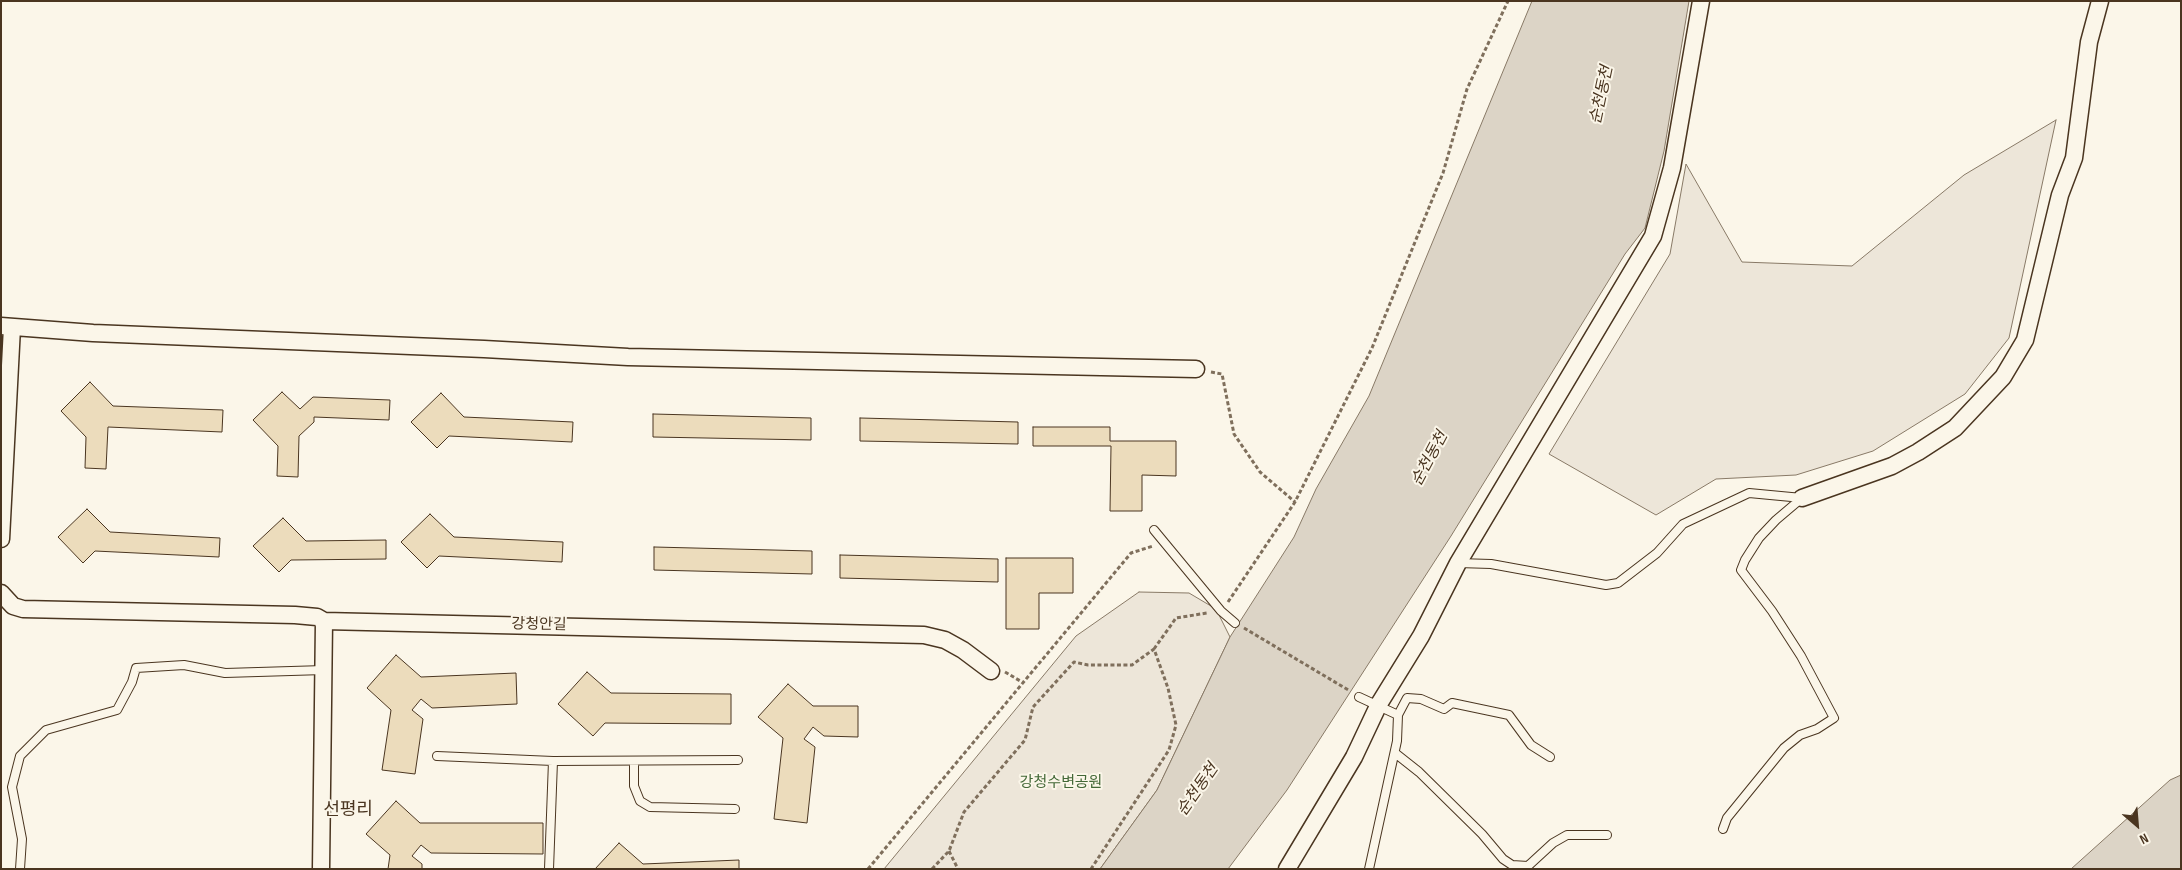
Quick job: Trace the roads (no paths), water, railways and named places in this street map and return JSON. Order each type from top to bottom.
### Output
[{"type":"street","points":[[1286,869],[1354,757],[1379,704],[1420,636],[1458,563],[1653,236],[1672,168],[1701,1]]},
{"type":"street","points":[[1802,498],[1892,466],[1918,452],[1955,428],[2003,377],[2025,340],[2060,194],[2074,158],[2089,42],[2100,1]]},
{"type":"street","points":[[1,539],[6,327],[93,333],[484,349],[628,357],[1196,369]]},
{"type":"street","name":"강청안길","points":[[1,594],[13,606],[23,609],[295,615],[317,617],[324,621],[924,635],[945,640],[963,650],[991,671]]},
{"type":"street","points":[[321,869],[324,621]]},
{"type":"lane","points":[[1458,563],[1491,564],[1606,585],[1618,583],[1657,553],[1683,524],[1748,493],[1802,498]]},
{"type":"lane","points":[[1723,829],[1727,818],[1784,748],[1800,735],[1817,729],[1834,718],[1801,656],[1772,611],[1742,570],[1745,560],[1759,538],[1776,520],[1802,498]]},
{"type":"lane","points":[[1154,530],[1222,611],[1236,623]]},
{"type":"lane","points":[[20,869],[22,838],[12,787],[20,756],[46,730],[117,710],[132,682],[136,668],[184,665],[225,673],[324,670]]},
{"type":"lane","points":[[1359,697],[1379,704],[1398,715]]},
{"type":"lane","points":[[1369,869],[1397,741],[1398,715],[1407,698],[1421,699],[1444,709],[1452,703],[1509,715],[1531,745],[1550,758]]},
{"type":"lane","points":[[1394,753],[1419,772],[1482,834],[1503,859],[1512,865],[1528,866],[1553,843],[1567,835],[1607,835]]},
{"type":"lane","points":[[437,756],[553,761],[738,760]]},
{"type":"lane","points":[[549,869],[553,761]]},
{"type":"lane","points":[[634,761],[634,786],[640,801],[650,807],[735,809]]},
{"type":"water","name":"순천동천","points":[[1532,1],[1689,1],[1664,151],[1645,228],[1625,254],[1451,536],[1287,790],[1228,869],[1100,869],[1157,790],[1230,637],[1294,537],[1316,489],[1369,396]]},
{"type":"water","points":[[2181,775],[2181,869],[2071,869],[2170,780]]},
{"type":"district","name":"선평리","points":[[348,810]]},
{"type":"park label","name":"강청수변공원","points":[[1061,783]]}]
